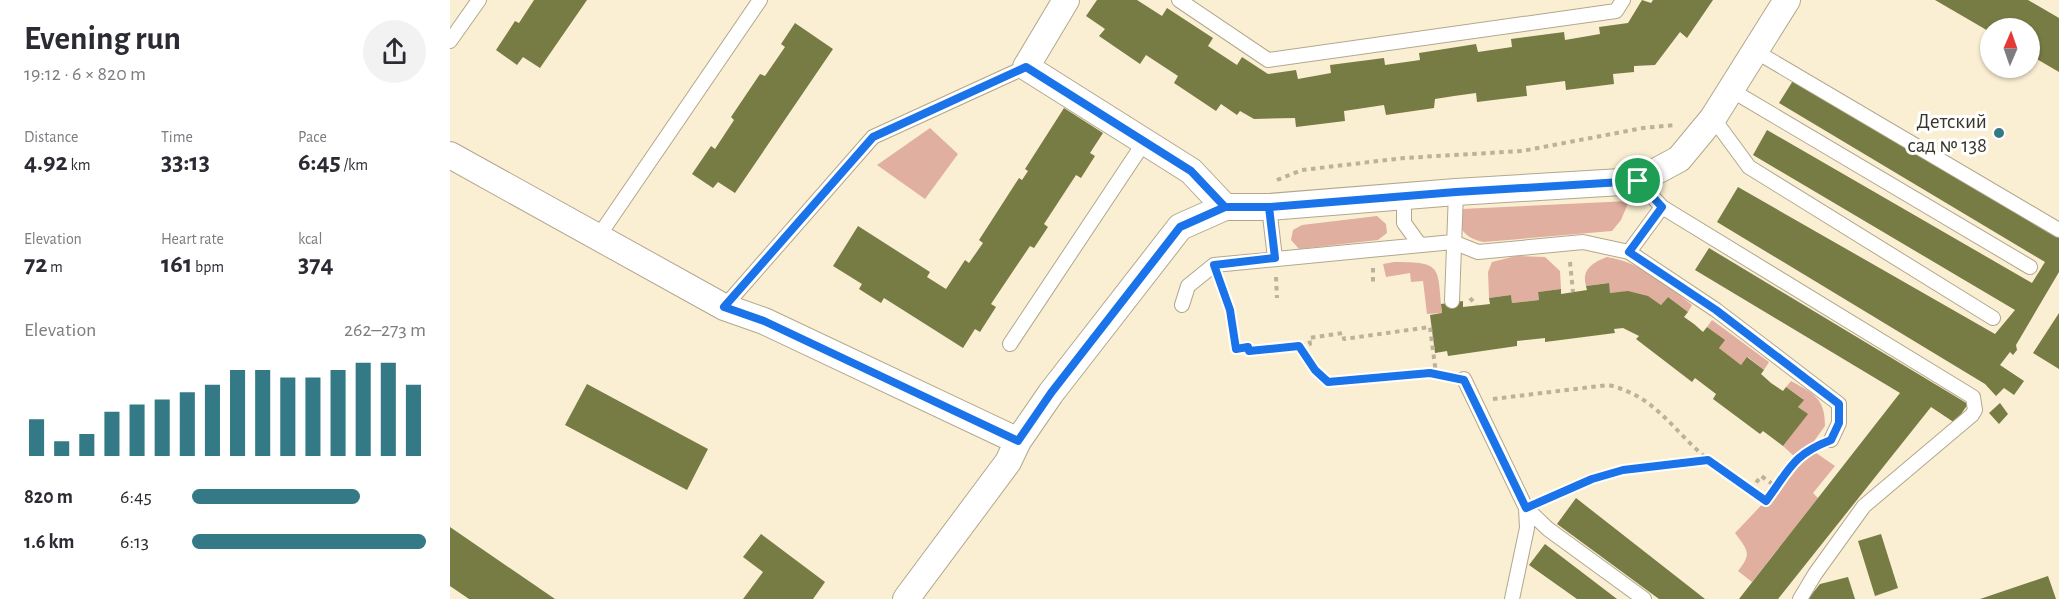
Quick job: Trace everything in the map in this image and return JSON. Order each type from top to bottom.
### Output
[{"type":"street","points":[[1066,0],[1026,67],[1191,171],[1225,207]]},
{"type":"street","points":[[906,599],[1008,462],[1018,441],[1051,393],[1180,227],[1225,207],[1269,207],[1456,192],[1638,181],[1679,159],[1713,118],[1787,0]]},
{"type":"street","points":[[450,155],[724,307],[764,321],[1018,441]]},
{"type":"lane","points":[[450,41],[479,0]]},
{"type":"lane","points":[[598,237],[760,0]]},
{"type":"lane","points":[[1179,0],[1268,60],[1616,11],[1623,0]]},
{"type":"lane","points":[[1755,51],[2059,230]]},
{"type":"lane","points":[[724,307],[873,137],[1026,67]]},
{"type":"lane","points":[[1731,90],[2030,267]]},
{"type":"lane","points":[[1713,118],[1749,167],[1993,318]]},
{"type":"lane","points":[[1010,344],[1145,141]]},
{"type":"lane","points":[[1638,181],[1662,207],[1972,397],[1975,410],[1972,416],[1864,506],[1815,574],[1800,599]]},
{"type":"lane","points":[[1452,301],[1452,242],[1456,192]]},
{"type":"lane","points":[[1404,196],[1404,223],[1420,245]]},
{"type":"lane","points":[[1269,207],[1275,258]]},
{"type":"lane","points":[[1629,252],[1662,207]]},
{"type":"lane","points":[[1182,305],[1188,286],[1214,265],[1452,242],[1478,252],[1583,242],[1629,252],[1716,310],[1839,404],[1839,423],[1831,440]]},
{"type":"lane","points":[[1464,380],[1526,508],[1548,529],[1644,599]]},
{"type":"lane","points":[[1512,599],[1527,528],[1526,508]]},
{"type":"path","points":[[1275,181],[1302,170],[1404,158],[1531,149],[1643,128],[1676,125],[1684,121]]},
{"type":"path","points":[[1567,243],[1573,292]]},
{"type":"path","points":[[1214,265],[1230,310],[1236,349],[1248,347],[1249,351],[1299,346],[1310,344],[1309,338],[1343,333],[1344,339],[1430,327],[1436,374]]},
{"type":"path","points":[[1299,346],[1315,370],[1328,382],[1436,374],[1464,380]]},
{"type":"path","points":[[1474,401],[1608,385],[1626,389],[1643,397],[1708,460],[1766,501],[1797,458],[1809,448],[1831,440]]},
{"type":"path","points":[[1526,508],[1592,479],[1623,470],[1708,460]]},
{"type":"path","points":[[1751,490],[1761,476],[1777,487]]},
{"type":"shaded area","points":[[930,128],[958,154],[925,199],[877,165]]},
{"type":"shaded area","points":[[1629,201],[1621,220],[1612,231],[1484,242],[1467,235],[1460,222],[1461,209]]},
{"type":"shaded area","points":[[1377,216],[1386,224],[1387,233],[1378,240],[1299,249],[1291,240],[1293,230],[1302,225]]},
{"type":"shaded area","points":[[1516,256],[1545,257],[1560,271],[1561,289],[1538,292],[1539,300],[1512,303],[1511,295],[1489,298],[1488,272],[1492,262]]},
{"type":"shaded area","points":[[1607,257],[1631,264],[1663,282],[1692,305],[1688,312],[1668,297],[1661,305],[1637,294],[1610,293],[1608,283],[1586,286],[1587,271],[1593,264]]},
{"type":"shaded area","points":[[1394,262],[1422,264],[1435,270],[1438,277],[1442,313],[1427,314],[1423,281],[1411,282],[1410,273],[1386,277],[1383,264]]},
{"type":"shaded area","points":[[1712,320],[1769,362],[1764,370],[1748,357],[1741,365],[1719,348],[1724,340],[1707,327]]},
{"type":"shaded area","points":[[1791,381],[1812,394],[1820,403],[1825,426],[1809,448],[1835,466],[1813,493],[1818,498],[1752,582],[1738,571],[1747,552],[1735,533],[1771,495],[1796,458],[1783,446],[1807,414],[1798,407],[1803,399],[1786,387]]},
{"type":"building","points":[[534,0],[587,0],[540,68],[523,57],[517,65],[496,50],[515,21],[519,23]]},
{"type":"building","points":[[1097,0],[1137,0],[1162,16],[1167,8],[1213,38],[1208,46],[1237,65],[1242,57],[1268,74],[1296,70],[1298,79],[1331,73],[1330,65],[1384,58],[1385,65],[1420,60],[1419,53],[1476,44],[1478,52],[1512,47],[1511,39],[1564,32],[1565,40],[1600,34],[1599,27],[1628,23],[1642,0],[1651,3],[1653,0],[1713,0],[1687,38],[1680,32],[1655,65],[1634,66],[1634,72],[1613,74],[1614,84],[1566,90],[1565,81],[1526,86],[1527,96],[1477,102],[1476,93],[1435,99],[1434,108],[1386,115],[1384,105],[1344,111],[1345,121],[1296,127],[1295,118],[1254,119],[1240,111],[1237,115],[1221,104],[1216,111],[1174,83],[1178,76],[1146,55],[1140,64],[1099,36],[1105,29],[1086,16]]},
{"type":"building","points":[[1935,0],[2028,0],[2059,18],[2059,72],[2040,61],[2040,18],[1980,18],[1980,26]]},
{"type":"building","points":[[795,23],[833,49],[735,193],[718,182],[713,188],[692,174],[711,146],[715,149],[734,120],[731,117],[760,74],[765,76],[785,47],[781,44]]},
{"type":"building","points":[[1794,79],[2059,236],[2059,272],[2016,345],[2017,350],[2013,355],[2010,352],[2000,365],[2024,381],[2014,395],[2004,388],[1996,396],[1985,384],[1717,222],[1738,187],[1995,334],[2015,310],[1753,155],[1767,130],[2032,283],[2045,262],[1779,103]]},
{"type":"building","points":[[1064,108],[1103,133],[1090,153],[1095,156],[1081,178],[1076,175],[1044,224],[1048,227],[1034,248],[1030,246],[991,304],[996,307],[980,332],[975,329],[963,348],[884,298],[881,303],[859,289],[862,284],[833,266],[858,226],[930,272],[927,277],[946,289],[965,260],[969,263],[983,243],[979,240],[1019,178],[1022,180],[1028,171],[1025,169]]},
{"type":"building","points":[[1709,248],[1968,404],[1955,423],[1931,407],[1778,599],[1739,599],[1900,393],[1695,270]]},
{"type":"building","points":[[1609,283],[1610,293],[1628,291],[1648,296],[1661,305],[1668,297],[1688,312],[1684,317],[1703,332],[1707,327],[1725,340],[1719,348],[1741,365],[1747,357],[1764,370],[1761,374],[1771,383],[1783,391],[1786,387],[1804,400],[1798,407],[1808,414],[1783,446],[1763,431],[1760,434],[1713,399],[1716,394],[1695,378],[1692,382],[1636,339],[1639,336],[1623,328],[1614,329],[1615,333],[1545,342],[1545,338],[1517,341],[1517,346],[1448,356],[1447,351],[1435,353],[1430,315],[1442,313],[1441,304],[1463,301],[1463,307],[1490,304],[1489,298],[1511,295],[1512,303],[1539,300],[1538,292],[1561,289],[1561,294],[1587,290],[1586,286]]},
{"type":"building","points":[[2059,313],[2059,369],[2033,353]]},
{"type":"building","points":[[587,384],[708,449],[687,490],[565,425]]},
{"type":"building","points":[[2000,403],[2008,414],[1999,424],[1989,413]]},
{"type":"building","points":[[1576,498],[1705,599],[1659,599],[1557,524]]},
{"type":"building","points":[[450,527],[555,599],[469,599],[450,586]]},
{"type":"building","points":[[761,534],[825,582],[813,599],[743,599],[763,572],[743,557]]},
{"type":"building","points":[[1881,534],[1898,588],[1875,596],[1858,541]]},
{"type":"building","points":[[1545,544],[1617,599],[1577,599],[1529,565]]},
{"type":"building","points":[[2048,576],[2056,599],[1980,599]]},
{"type":"building","points":[[1848,577],[1855,599],[1808,599],[1820,584]]},
{"type":"place","name":"Детский сад № 138","points":[[1999,133]]},
{"type":"route","points":[[1638,181],[1456,192],[1269,207],[1225,207],[1191,171],[1026,67],[873,137],[724,307],[764,321],[1018,441],[1051,393],[1180,227],[1225,207],[1269,207],[1275,258],[1214,265],[1230,310],[1236,349],[1248,347],[1249,351],[1299,346],[1315,370],[1328,382],[1430,373],[1464,380],[1526,508],[1551,499],[1592,479],[1623,470],[1708,460],[1766,501],[1797,458],[1809,448],[1831,440],[1839,423],[1839,404],[1716,310],[1629,252],[1662,207],[1638,181]]}]
